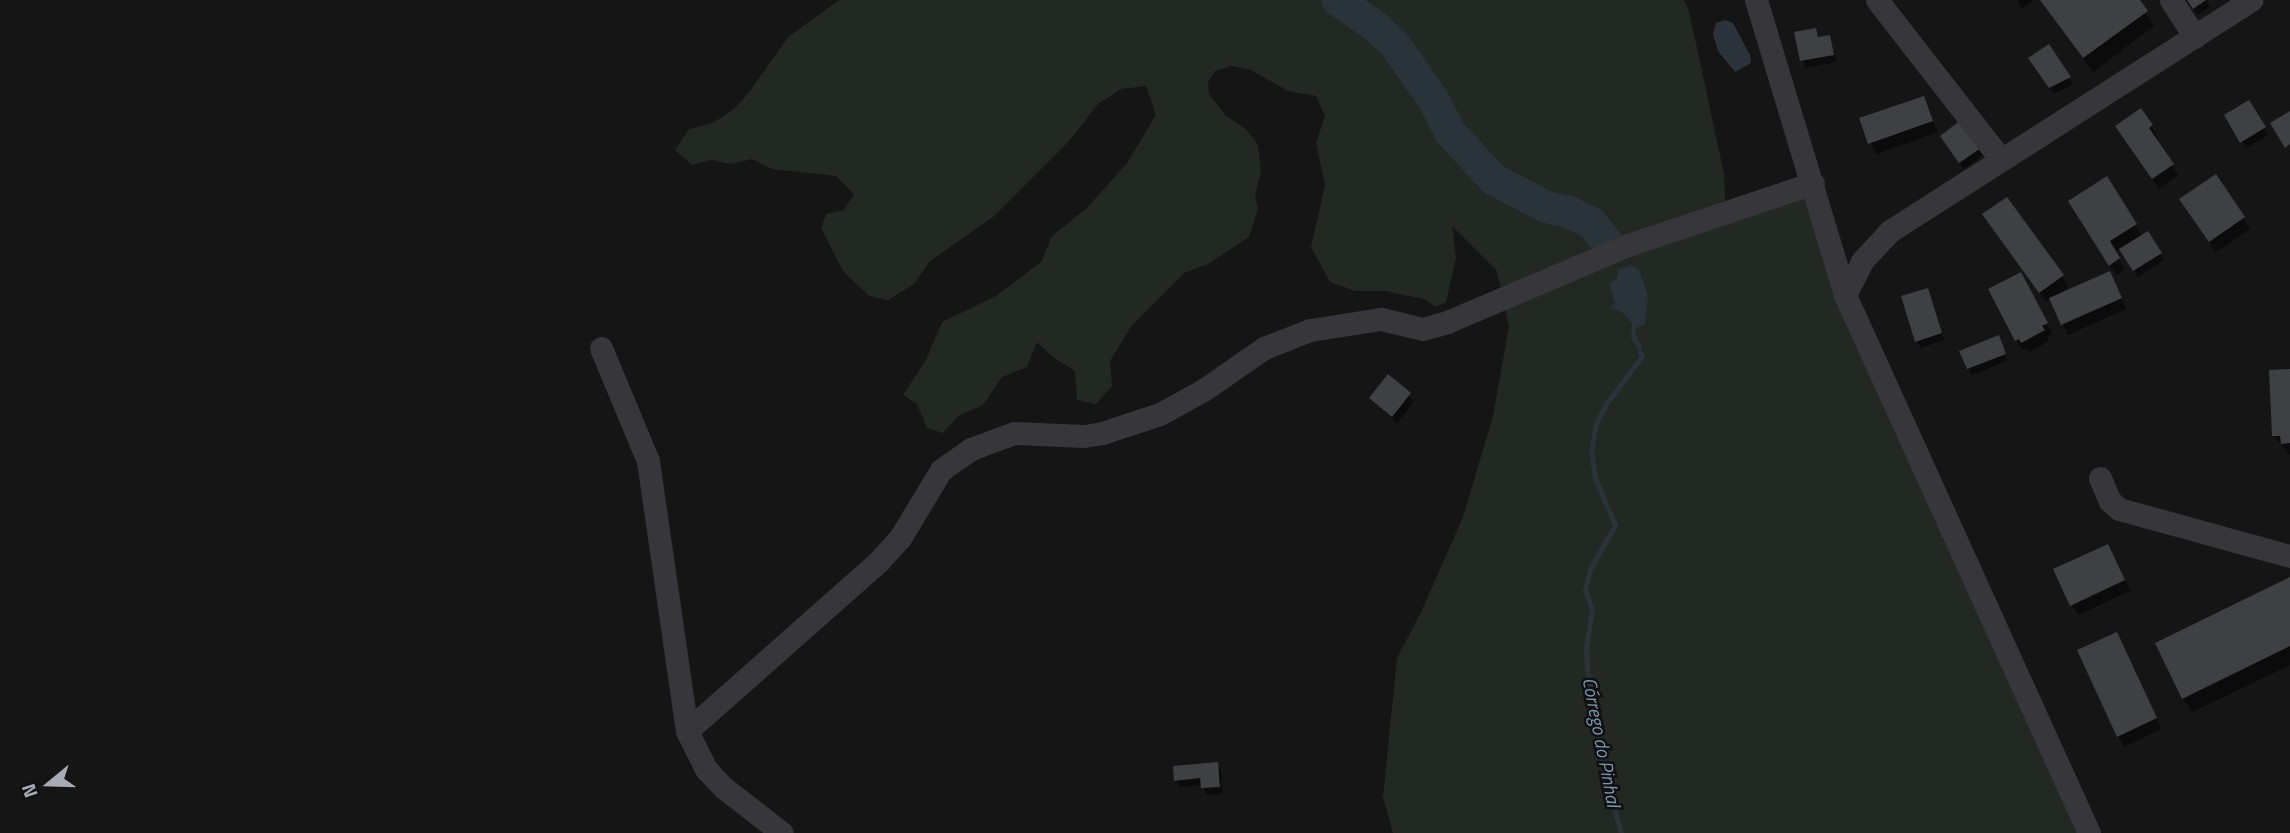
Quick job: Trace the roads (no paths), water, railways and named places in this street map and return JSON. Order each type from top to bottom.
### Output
[{"type":"street","points":[[1756,0],[1845,295],[2089,833]]},
{"type":"street","points":[[1877,0],[2000,158]]},
{"type":"street","points":[[2171,0],[2195,37]]},
{"type":"street","points":[[1845,295],[1862,261],[1876,243],[2000,158],[2251,0]]},
{"type":"street","points":[[687,731],[879,561],[900,538],[941,470],[971,449],[1014,433],[1084,436],[1102,433],[1160,414],[1205,389],[1264,348],[1310,330],[1381,319],[1423,329],[1447,322],[1628,245],[1813,183]]},
{"type":"street","points":[[601,348],[648,461],[687,731],[706,769],[724,788],[782,833]]},
{"type":"street","points":[[2100,478],[2110,501],[2119,509],[2290,556]]},
{"type":"waterway","name":"Córrego do Pinhal","points":[[1338,0],[1376,27],[1395,45],[1433,99],[1450,132],[1493,179],[1546,207],[1567,211],[1592,223],[1609,245]]},
{"type":"waterway","name":"Córrego do Pinhal","points":[[1621,833],[1605,775],[1587,669],[1586,648],[1592,610],[1585,590],[1590,569],[1615,525],[1595,478],[1591,451],[1596,424],[1606,404],[1642,356],[1640,352]]}]
